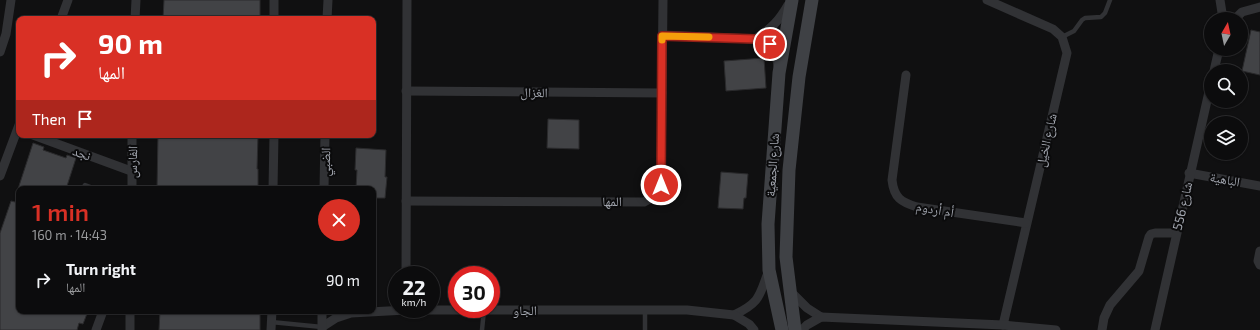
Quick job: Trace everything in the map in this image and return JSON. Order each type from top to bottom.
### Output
[{"type":"main road","name":"شارع الجمعية","points":[[782,330],[769,270],[768,224],[779,73],[792,0]]},
{"type":"main road","name":"شارع الجمعية","points":[[795,330],[786,257],[788,170],[799,77],[812,1]]},
{"type":"street","points":[[0,52],[11,0]]},
{"type":"street","points":[[62,16],[68,0]]},
{"type":"street","points":[[135,16],[136,0]]},
{"type":"street","points":[[274,0],[274,16]]},
{"type":"street","points":[[328,0],[328,16]]},
{"type":"street","points":[[406,266],[407,0]]},
{"type":"street","name":"المها","points":[[406,201],[644,202],[655,196],[661,185],[663,0]]},
{"type":"street","points":[[755,39],[770,29],[781,18],[792,0]]},
{"type":"street","points":[[987,0],[1053,28],[1062,37]]},
{"type":"street","points":[[1220,0],[1222,12]]},
{"type":"street","points":[[1242,12],[1260,7]]},
{"type":"street","points":[[662,36],[755,39],[770,44],[776,55],[779,73]]},
{"type":"street","name":"شارع الخيل","points":[[1003,325],[1066,53],[1062,37]]},
{"type":"street","name":"أم أردوم","points":[[906,75],[892,180],[893,188],[897,197],[904,203],[917,207],[1026,223]]},
{"type":"street","name":"الغزال","points":[[406,91],[662,93]]},
{"type":"street","name":"شارع 556","points":[[1154,330],[1205,108]]},
{"type":"street","points":[[0,176],[16,133]]},
{"type":"street","name":"نجد","points":[[41,138],[131,171]]},
{"type":"street","name":"الفارس","points":[[132,138],[132,186]]},
{"type":"street","points":[[273,186],[274,138]]},
{"type":"street","name":"الضبي","points":[[324,186],[325,138]]},
{"type":"street","name":"الباهية","points":[[1190,173],[1260,186]]},
{"type":"street","points":[[1102,330],[1104,318],[1110,305],[1139,270],[1149,237],[1152,234],[1176,233]]},
{"type":"street","points":[[1260,251],[1258,261],[1260,265]]},
{"type":"street","points":[[734,315],[749,308],[758,299],[769,270]]},
{"type":"street","points":[[789,290],[821,318]]},
{"type":"street","name":"الجاو","points":[[500,310],[687,310],[734,315],[749,324],[754,330]]},
{"type":"street","name":"الجاو","points":[[376,312],[388,311]]},
{"type":"street","points":[[96,330],[102,314]]},
{"type":"street","points":[[130,314],[130,330]]},
{"type":"street","points":[[272,314],[272,326]]},
{"type":"street","points":[[322,314],[322,329]]},
{"type":"street","name":"الجاو","points":[[322,329],[336,318],[348,314]]},
{"type":"street","points":[[802,330],[807,325],[821,318],[1003,325],[1056,330]]},
{"type":"lane","points":[[1062,37],[1074,31],[1085,18],[1101,16],[1105,13],[1110,0]]},
{"type":"lane","points":[[645,310],[645,330]]},
{"type":"lane","points":[[482,330],[483,318]]},
{"type":"lane","points":[[272,326],[322,329]]},
{"type":"building","points":[[164,0],[260,0],[260,16],[163,16]]},
{"type":"building","points":[[1251,30],[1260,32],[1260,75],[1248,72],[1248,64],[1244,64],[1245,56],[1248,56],[1248,44]]},
{"type":"building","points":[[764,58],[766,88],[726,91],[724,61]]},
{"type":"building","points":[[548,119],[579,120],[579,149],[547,148]]},
{"type":"building","points":[[158,138],[258,138],[258,186],[157,186]]},
{"type":"building","points":[[33,143],[44,147],[43,150],[66,158],[67,155],[76,158],[67,186],[19,186]]},
{"type":"building","points":[[356,148],[386,150],[385,177],[387,177],[385,198],[376,198],[376,186],[356,186],[357,170],[355,170]]},
{"type":"building","points":[[721,172],[748,174],[746,198],[744,198],[743,209],[718,208]]},
{"type":"building","points":[[11,201],[16,202],[16,314],[87,314],[83,324],[79,323],[77,330],[0,330],[0,233]]},
{"type":"building","points":[[160,314],[260,314],[260,330],[159,330]]},
{"type":"slow traffic","points":[[662,40],[662,36],[709,37]]},
{"type":"route","points":[[661,185],[662,36],[755,39],[770,44]]}]
